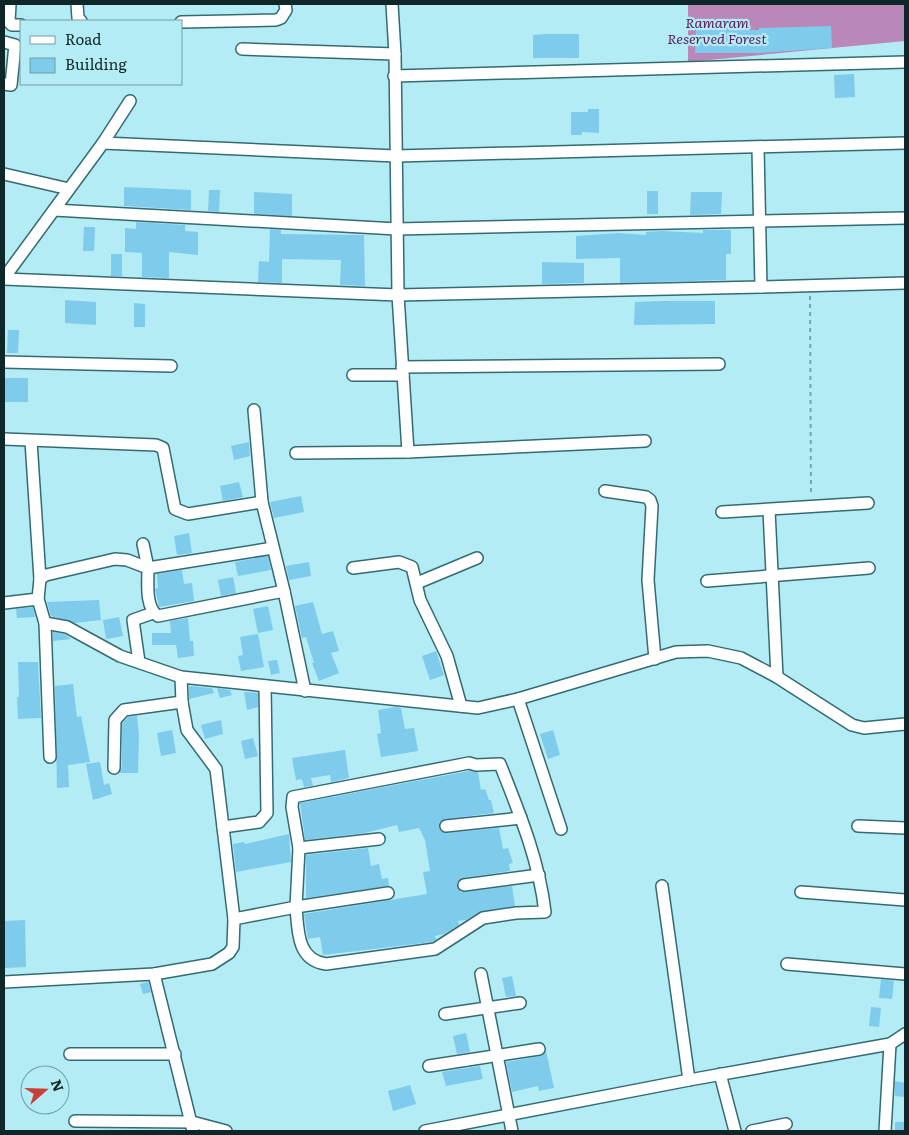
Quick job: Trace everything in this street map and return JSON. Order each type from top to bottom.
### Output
[{"type":"street","points":[[10,4],[9,22],[12,25],[20,25]]},
{"type":"street","points":[[77,4],[78,18],[80,20]]},
{"type":"street","points":[[182,22],[276,20],[281,18],[286,10],[285,4]]},
{"type":"street","points":[[392,4],[395,54],[398,295],[408,452]]},
{"type":"street","points":[[4,42],[15,45],[11,85],[4,84]]},
{"type":"street","points":[[242,49],[395,54]]},
{"type":"street","points":[[394,76],[905,62]]},
{"type":"street","points":[[4,278],[103,143],[130,100]]},
{"type":"street","points":[[103,143],[396,156],[905,143]]},
{"type":"street","points":[[758,148],[761,287]]},
{"type":"street","points":[[4,174],[70,189]]},
{"type":"street","points":[[54,210],[397,229],[905,218]]},
{"type":"street","points":[[4,278],[398,295],[905,283]]},
{"type":"street","points":[[4,362],[171,366]]},
{"type":"street","points":[[353,375],[403,371],[719,364]]},
{"type":"street","points":[[254,410],[262,502],[284,591],[305,691]]},
{"type":"street","points":[[4,439],[156,445],[162,448],[175,509],[180,512],[188,514],[262,502]]},
{"type":"street","points":[[31,441],[40,579],[38,599],[45,623],[50,757]]},
{"type":"street","points":[[296,453],[408,452],[645,441]]},
{"type":"street","points":[[605,491],[646,497],[650,500],[652,506],[648,595],[655,659]]},
{"type":"street","points":[[722,512],[868,502]]},
{"type":"street","points":[[769,510],[774,576],[777,676]]},
{"type":"street","points":[[143,544],[148,568],[150,606],[153,613],[158,616],[284,591]]},
{"type":"street","points":[[40,579],[46,575],[115,559],[127,560],[148,568],[273,548]]},
{"type":"street","points":[[417,584],[476,558]]},
{"type":"street","points":[[353,568],[399,562],[407,563],[412,567],[420,600],[447,656],[461,706]]},
{"type":"street","points":[[707,581],[870,568]]},
{"type":"street","points":[[4,602],[38,599]]},
{"type":"street","points":[[139,662],[133,620],[153,613]]},
{"type":"street","points":[[45,623],[67,627],[120,656],[181,677],[478,708],[518,699],[676,652],[708,652],[741,658],[777,676],[852,725],[864,728],[905,724]]},
{"type":"street","points":[[4,982],[154,974],[212,964],[221,960],[233,947],[234,919],[216,769],[187,730],[182,702],[181,677]]},
{"type":"street","points":[[223,827],[259,822],[267,813],[265,686]]},
{"type":"street","points":[[518,699],[561,829]]},
{"type":"street","points":[[114,768],[115,720],[118,714],[124,710],[182,702]]},
{"type":"street","points":[[469,763],[476,765],[500,764],[521,818],[540,875],[544,912],[516,913],[483,918],[446,944],[435,949],[385,957],[336,963],[315,961],[303,950],[299,942],[296,907],[299,848],[292,803],[294,796],[469,763]]},
{"type":"street","points":[[446,826],[521,818]]},
{"type":"street","points":[[858,826],[905,828]]},
{"type":"street","points":[[299,848],[379,838]]},
{"type":"street","points":[[464,885],[540,875]]},
{"type":"street","points":[[662,886],[689,1080]]},
{"type":"street","points":[[801,892],[905,900]]},
{"type":"street","points":[[234,919],[296,907],[388,894]]},
{"type":"street","points":[[787,964],[905,974]]},
{"type":"street","points":[[154,974],[193,1127]]},
{"type":"street","points":[[481,974],[512,1131]]},
{"type":"street","points":[[445,1014],[520,1002]]},
{"type":"street","points":[[425,1131],[720,1074],[890,1044],[905,1034]]},
{"type":"street","points":[[885,1131],[890,1044]]},
{"type":"street","points":[[429,1066],[539,1050]]},
{"type":"street","points":[[70,1054],[175,1054]]},
{"type":"street","points":[[720,1074],[735,1131]]},
{"type":"street","points":[[75,1121],[193,1127],[226,1131]]},
{"type":"street","points":[[752,1131],[786,1124]]},
{"type":"path","points":[[810,286],[812,507]]},
{"type":"green space","name":"Ramaram Reserved Forest","points":[[688,4],[905,4],[905,41],[688,62]]},
{"type":"building","points":[[831,26],[832,48],[760,53],[695,53],[696,29],[759,30],[759,28]]},
{"type":"building","points":[[579,34],[579,58],[533,58],[533,35]]},
{"type":"building","points":[[854,74],[855,97],[835,98],[834,75]]},
{"type":"building","points":[[588,109],[599,109],[599,133],[582,132],[582,135],[571,135],[571,112],[588,112]]},
{"type":"building","points":[[124,187],[191,190],[191,210],[124,206]]},
{"type":"building","points":[[209,190],[220,190],[219,212],[208,211]]},
{"type":"building","points":[[647,191],[658,191],[658,214],[647,214]]},
{"type":"building","points":[[254,192],[292,194],[292,216],[254,214]]},
{"type":"building","points":[[691,192],[722,192],[721,214],[690,215]]},
{"type":"building","points":[[136,222],[185,225],[185,231],[198,232],[198,255],[169,252],[169,278],[142,277],[142,253],[125,252],[125,228],[136,229]]},
{"type":"building","points":[[84,227],[95,227],[94,251],[83,251]]},
{"type":"building","points":[[270,229],[281,230],[281,234],[364,235],[365,286],[340,285],[341,260],[282,259],[282,283],[258,282],[259,261],[269,262]]},
{"type":"building","points":[[703,230],[731,230],[731,254],[726,254],[726,280],[620,283],[620,258],[576,259],[576,236],[618,233],[646,235],[646,232],[662,231],[703,233]]},
{"type":"building","points":[[111,254],[122,254],[122,276],[111,276]]},
{"type":"building","points":[[542,262],[584,263],[584,283],[542,284]]},
{"type":"building","points":[[65,300],[96,302],[96,325],[65,323]]},
{"type":"building","points":[[715,301],[715,324],[634,325],[635,302]]},
{"type":"building","points":[[134,303],[145,304],[145,327],[134,327]]},
{"type":"building","points":[[8,330],[19,330],[18,353],[7,353]]},
{"type":"building","points":[[4,378],[28,378],[28,402],[4,402]]},
{"type":"building","points":[[249,442],[250,456],[234,460],[231,446]]},
{"type":"building","points":[[239,482],[243,497],[223,501],[220,486]]},
{"type":"building","points":[[301,496],[304,512],[274,518],[270,502]]},
{"type":"building","points":[[189,533],[192,553],[177,555],[174,536]]},
{"type":"building","points":[[268,556],[271,570],[238,576],[235,562]]},
{"type":"building","points":[[309,562],[311,576],[289,580],[286,566]]},
{"type":"building","points":[[182,570],[184,584],[192,583],[194,601],[159,607],[155,589],[158,588],[157,574]]},
{"type":"building","points":[[233,577],[236,593],[221,596],[218,580]]},
{"type":"building","points":[[99,600],[101,620],[74,623],[51,616],[47,602]]},
{"type":"building","points":[[313,602],[322,634],[333,631],[339,651],[331,653],[339,673],[319,681],[312,663],[314,663],[306,637],[302,638],[295,606]]},
{"type":"building","points":[[268,606],[273,630],[258,633],[253,609]]},
{"type":"building","points":[[33,607],[35,617],[17,618],[16,609]]},
{"type":"building","points":[[119,617],[123,636],[106,639],[103,620]]},
{"type":"building","points":[[188,618],[190,641],[193,641],[194,656],[178,658],[176,645],[152,645],[152,633],[171,633],[170,621]]},
{"type":"building","points":[[53,632],[64,634],[71,639],[53,641]]},
{"type":"building","points":[[258,634],[264,667],[241,671],[238,656],[243,655],[240,637]]},
{"type":"building","points":[[436,651],[444,675],[430,680],[422,656]]},
{"type":"building","points":[[277,660],[280,673],[271,675],[268,661]]},
{"type":"building","points":[[18,662],[38,662],[41,718],[18,719]]},
{"type":"building","points":[[73,684],[77,717],[81,716],[90,762],[68,765],[69,787],[57,788],[55,686]]},
{"type":"building","points":[[189,686],[212,688],[214,693],[189,699]]},
{"type":"building","points":[[217,688],[230,690],[232,695],[220,698]]},
{"type":"building","points":[[244,692],[258,693],[258,707],[247,710]]},
{"type":"building","points":[[401,708],[405,729],[414,728],[418,751],[381,757],[377,734],[381,733],[378,710]]},
{"type":"building","points":[[137,716],[139,735],[138,773],[119,773],[122,768],[122,723],[128,717]]},
{"type":"building","points":[[221,720],[223,734],[205,739],[201,725]]},
{"type":"building","points":[[172,730],[176,753],[161,756],[157,733]]},
{"type":"building","points":[[553,730],[560,755],[548,759],[540,734]]},
{"type":"building","points":[[253,738],[258,756],[245,759],[241,741]]},
{"type":"building","points":[[345,750],[349,778],[331,782],[330,775],[311,778],[313,786],[304,787],[302,779],[296,780],[292,758]]},
{"type":"building","points":[[100,762],[104,785],[109,783],[112,794],[93,800],[86,764]]},
{"type":"building","points":[[469,771],[478,772],[481,790],[485,789],[489,800],[491,800],[494,813],[445,819],[439,823],[440,830],[447,833],[499,828],[503,849],[508,848],[513,863],[509,864],[510,871],[463,878],[457,882],[457,886],[461,892],[465,892],[512,886],[515,906],[479,912],[466,920],[458,921],[459,925],[444,934],[435,936],[436,940],[432,942],[323,955],[320,937],[308,939],[304,914],[427,894],[423,872],[430,871],[425,840],[419,828],[399,832],[397,825],[365,833],[305,840],[300,803]]},
{"type":"building","points":[[289,834],[291,862],[236,872],[233,844],[244,842],[245,844]]},
{"type":"building","points":[[368,848],[371,866],[379,864],[382,879],[388,878],[389,886],[306,898],[306,855]]},
{"type":"building","points":[[25,920],[26,967],[5,968],[4,921]]},
{"type":"building","points":[[512,976],[516,996],[506,997],[502,978]]},
{"type":"building","points":[[881,979],[894,981],[892,999],[879,998]]},
{"type":"building","points":[[148,982],[151,992],[143,994],[140,984]]},
{"type":"building","points":[[871,1007],[881,1008],[879,1027],[869,1026]]},
{"type":"building","points":[[466,1033],[470,1052],[457,1054],[453,1036]]},
{"type":"building","points":[[546,1051],[554,1088],[539,1091],[538,1086],[512,1092],[506,1062],[540,1056]]},
{"type":"building","points":[[480,1066],[483,1079],[446,1086],[442,1072]]},
{"type":"building","points":[[895,1081],[905,1083],[905,1097],[895,1096]]},
{"type":"building","points":[[410,1085],[416,1104],[393,1111],[388,1091]]},
{"type":"building","points":[[895,1122],[905,1122],[905,1131],[895,1131]]}]
